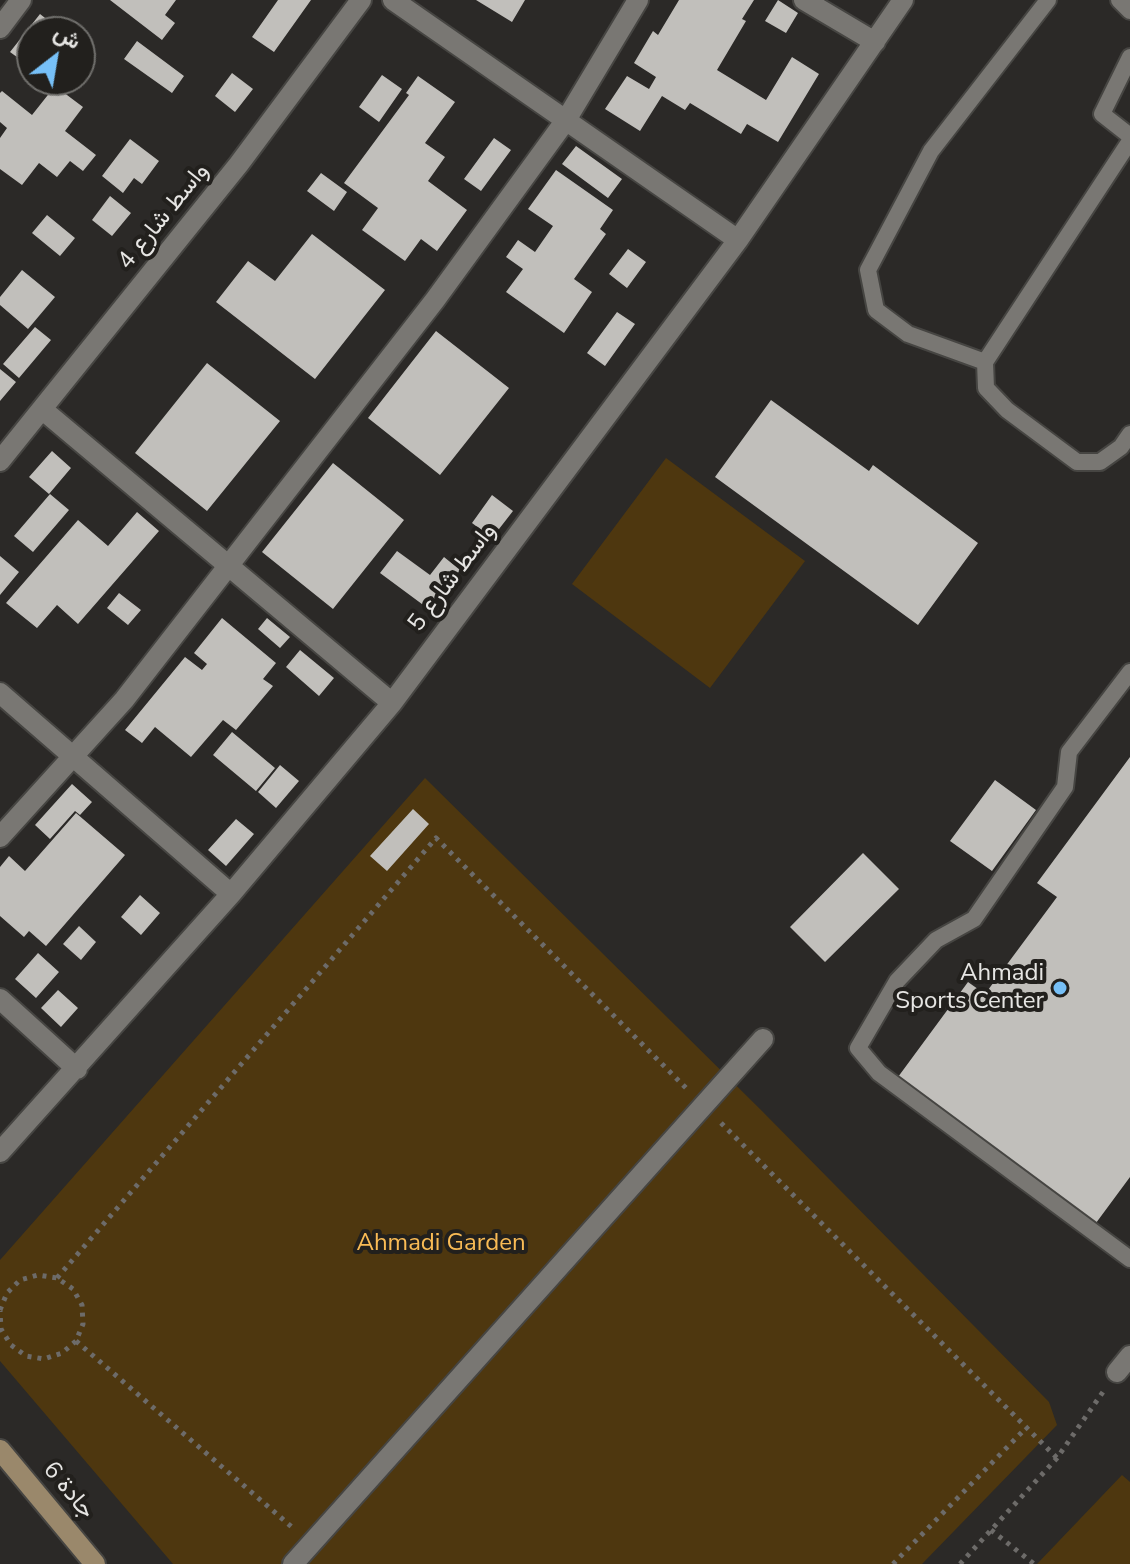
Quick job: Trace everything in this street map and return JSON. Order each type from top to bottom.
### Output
[{"type":"main road","name":"جادة 6","points":[[3,1461],[95,1564]]},
{"type":"street","points":[[0,28],[21,0]]},
{"type":"street","name":"واسط شارع 4","points":[[0,461],[239,164],[361,0]]},
{"type":"street","points":[[393,0],[738,240]]},
{"type":"street","points":[[0,837],[73,758],[230,566],[435,300],[566,120],[638,0]]},
{"type":"street","points":[[804,0],[875,42]]},
{"type":"street","name":"واسط شارع 5","points":[[0,1152],[231,894],[392,703],[738,240],[903,0]]},
{"type":"street","points":[[43,410],[392,703]]},
{"type":"street","points":[[0,693],[231,894]]},
{"type":"street","points":[[0,999],[77,1069]]},
{"type":"street","points":[[293,1564],[763,1039]]},
{"type":"lane","points":[[985,362],[908,334],[876,310],[868,270],[931,151],[1048,0]]},
{"type":"lane","points":[[1119,0],[1130,11]]},
{"type":"lane","points":[[1130,57],[1102,114],[1130,138],[985,362],[986,388],[1007,410],[1077,462],[1100,462],[1121,447],[1130,434]]},
{"type":"lane","points":[[1130,672],[1069,752],[1065,787],[974,919],[936,940],[897,981],[858,1048],[879,1073],[1130,1259]]},
{"type":"path","points":[[57,1278],[436,838],[1057,1458]]},
{"type":"path","points":[[38,1275],[57,1278],[73,1289],[82,1305],[83,1324],[76,1341],[62,1353],[44,1359],[26,1356],[11,1345],[1,1329],[0,1311],[7,1293],[20,1280],[38,1275]]},
{"type":"path","points":[[76,1341],[311,1544]]},
{"type":"path","points":[[960,1564],[1057,1458],[1126,1371]]},
{"type":"path","points":[[893,1564],[1025,1429]]},
{"type":"path","points":[[991,1530],[1034,1564]]},
{"type":"green space","points":[[666,458],[805,561],[710,688],[572,584]]},
{"type":"green space","name":"Ahmadi Garden","points":[[425,778],[760,1109],[1049,1402],[1057,1425],[922,1564],[173,1564],[0,1361],[0,1260]]},
{"type":"green space","points":[[1122,1475],[1130,1482],[1130,1564],[1037,1564]]},
{"type":"building","points":[[110,0],[176,0],[165,15],[175,23],[162,40]]},
{"type":"building","points":[[278,0],[311,0],[274,52],[252,37]]},
{"type":"building","points":[[476,0],[525,0],[512,22]]},
{"type":"building","points":[[679,0],[754,0],[742,19],[746,21],[717,70],[766,100],[792,57],[819,74],[778,142],[747,124],[741,134],[690,103],[685,110],[662,96],[640,131],[605,109],[627,76],[649,89],[656,77],[634,63],[653,31],[658,35]]},
{"type":"building","points":[[778,0],[798,13],[786,33],[765,21]]},
{"type":"building","points":[[137,41],[184,76],[172,93],[124,59]]},
{"type":"building","points":[[232,73],[253,89],[235,112],[215,96]]},
{"type":"building","points":[[382,75],[402,89],[379,122],[359,107]]},
{"type":"building","points":[[418,76],[455,102],[425,143],[445,157],[428,181],[467,210],[437,251],[421,239],[405,261],[362,230],[378,208],[344,183],[409,95],[406,93]]},
{"type":"building","points":[[2,91],[32,115],[47,96],[68,96],[83,107],[65,131],[96,155],[83,171],[70,161],[57,177],[39,163],[22,185],[0,169],[0,138],[7,128],[0,122],[0,93]]},
{"type":"building","points":[[494,138],[511,150],[481,191],[464,179]]},
{"type":"building","points":[[130,139],[159,161],[142,184],[134,178],[123,193],[102,176]]},
{"type":"building","points":[[576,146],[622,179],[608,198],[562,164]]},
{"type":"building","points":[[556,170],[613,210],[600,229],[606,234],[574,279],[592,292],[564,333],[506,292],[523,269],[506,257],[518,240],[535,252],[553,226],[528,209]]},
{"type":"building","points":[[321,173],[347,192],[334,211],[307,191]]},
{"type":"building","points":[[110,196],[131,213],[112,236],[92,220]]},
{"type":"building","points":[[47,215],[75,238],[60,256],[32,233]]},
{"type":"building","points":[[312,234],[385,290],[315,379],[216,302],[248,261],[275,281]]},
{"type":"building","points":[[628,249],[646,262],[627,288],[609,274]]},
{"type":"building","points":[[22,270],[55,297],[28,329],[0,305],[0,297]]},
{"type":"building","points":[[617,312],[635,324],[605,366],[587,353]]},
{"type":"building","points":[[35,327],[51,340],[19,378],[3,364]]},
{"type":"building","points":[[436,331],[509,388],[440,475],[368,418]]},
{"type":"building","points":[[207,363],[280,421],[207,511],[135,453]]},
{"type":"building","points":[[0,369],[16,382],[0,401]]},
{"type":"building","points":[[771,400],[869,471],[873,465],[978,543],[918,625],[715,477]]},
{"type":"building","points":[[52,451],[71,468],[49,494],[29,477]]},
{"type":"building","points":[[333,463],[404,520],[333,609],[262,552]]},
{"type":"building","points":[[50,494],[69,510],[33,552],[14,536]]},
{"type":"building","points":[[492,495],[513,511],[492,538],[472,523]]},
{"type":"building","points":[[137,512],[159,531],[78,624],[57,605],[37,628],[6,603],[78,520],[108,546]]},
{"type":"building","points":[[397,551],[430,575],[444,557],[460,570],[430,610],[380,573]]},
{"type":"building","points":[[0,556],[19,572],[0,595]]},
{"type":"building","points":[[119,593],[141,610],[128,625],[107,608]]},
{"type":"building","points":[[222,618],[276,663],[263,679],[273,686],[236,730],[223,720],[191,757],[155,727],[142,743],[125,730],[185,657],[202,670],[207,664],[194,653]]},
{"type":"building","points":[[267,618],[290,637],[280,648],[258,629]]},
{"type":"building","points":[[300,650],[334,678],[319,696],[286,667]]},
{"type":"building","points":[[232,732],[275,768],[256,791],[213,755]]},
{"type":"building","name":"Ahmadi Sports Center","points":[[1130,757],[1130,1177],[1096,1223],[898,1077],[968,982],[985,994],[1057,897],[1037,883]]},
{"type":"building","points":[[280,765],[299,781],[276,808],[258,792]]},
{"type":"building","points":[[995,780],[1036,810],[992,871],[950,841]]},
{"type":"building","points":[[72,784],[92,802],[80,815],[75,811],[50,839],[35,825]]},
{"type":"building","points":[[413,809],[429,824],[387,871],[370,856]]},
{"type":"building","points":[[76,813],[125,855],[46,946],[29,931],[24,937],[0,916],[0,867],[9,856],[25,871]]},
{"type":"building","points":[[236,819],[254,834],[226,866],[208,850]]},
{"type":"building","points":[[863,853],[899,889],[825,962],[790,927]]},
{"type":"building","points":[[140,895],[160,913],[141,935],[121,917]]},
{"type":"building","points":[[79,926],[96,942],[81,960],[63,944]]},
{"type":"building","points":[[38,953],[59,972],[36,998],[15,979]]},
{"type":"building","points":[[58,990],[78,1008],[61,1027],[41,1008]]},
{"type":"place","name":"Ahmadi Sports Center","points":[[1060,988]]}]
